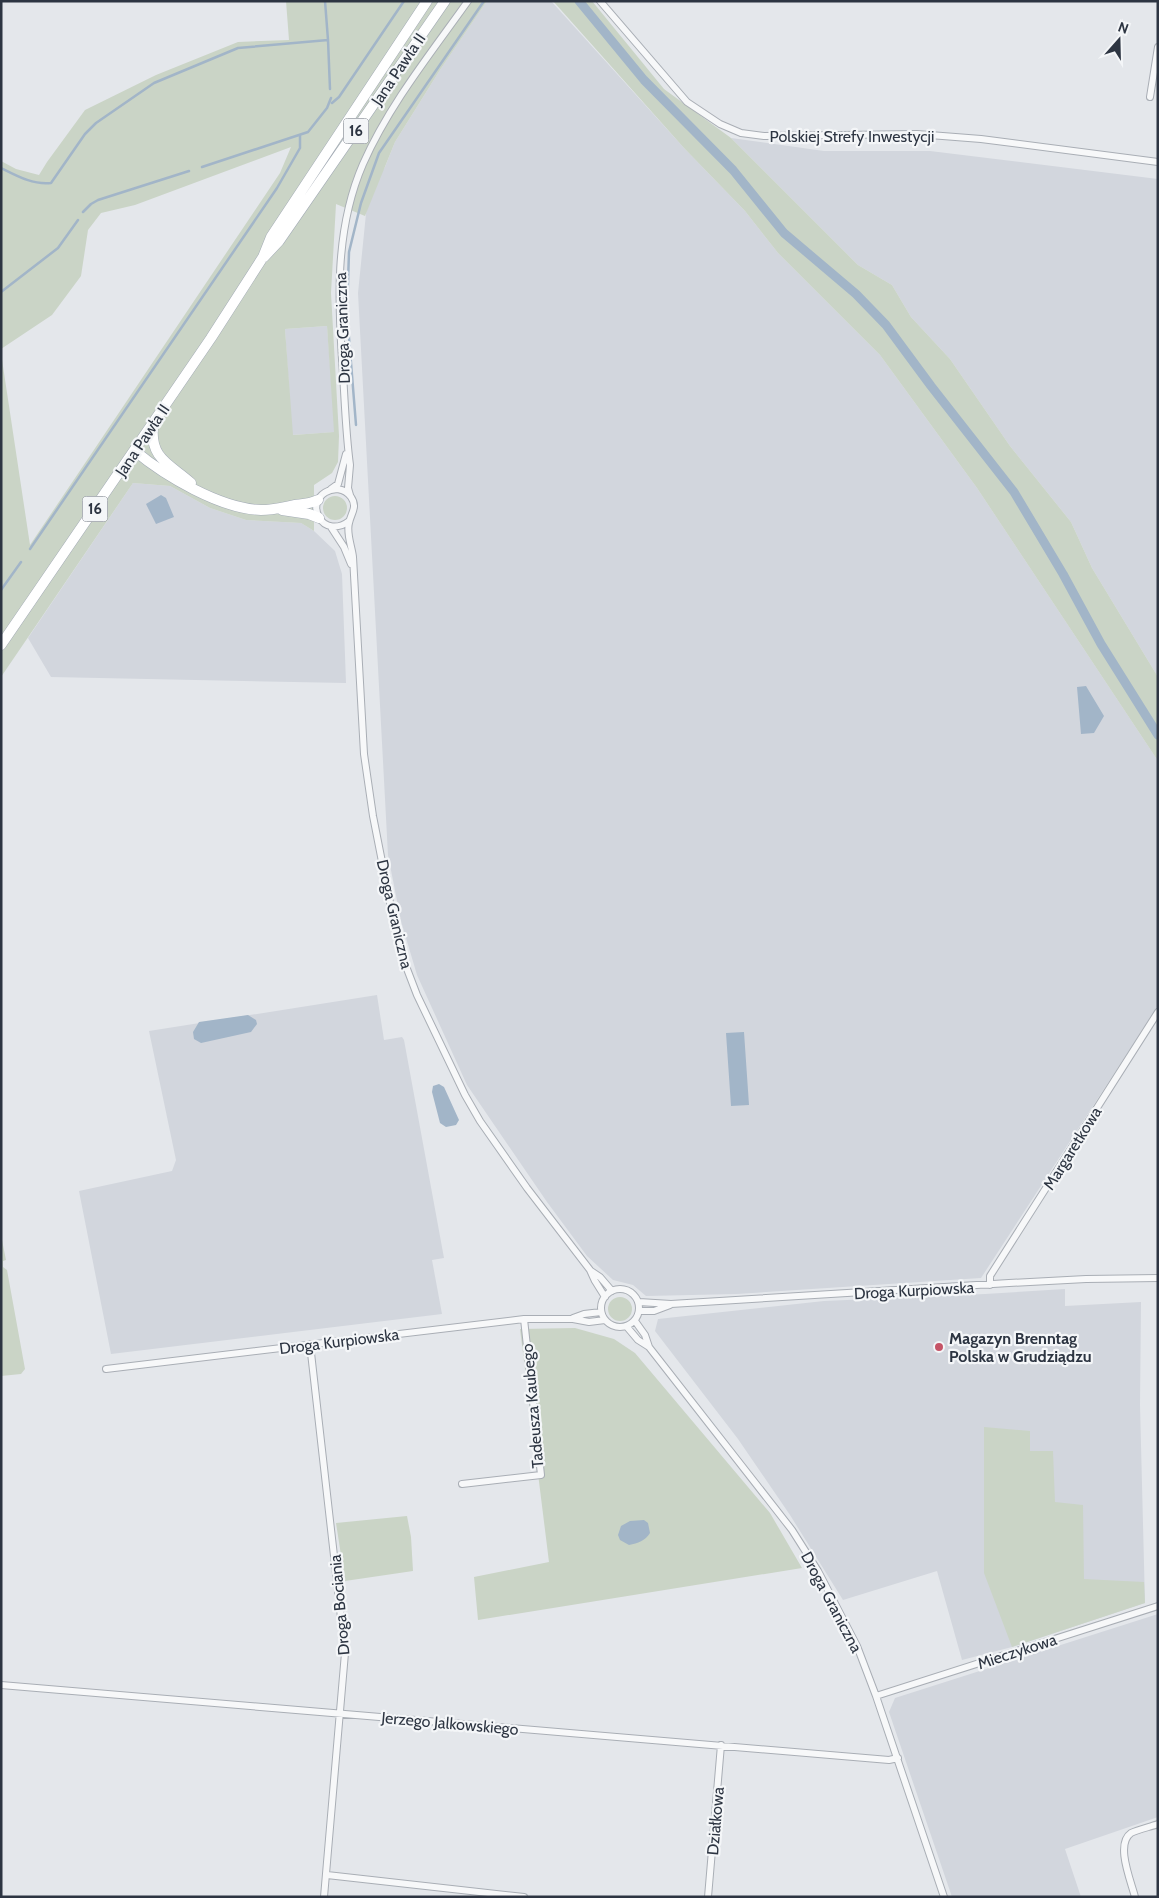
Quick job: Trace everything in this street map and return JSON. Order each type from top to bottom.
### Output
[{"type":"main road","name":"Jana Pawła II","points":[[1,645],[212,338],[263,257],[270,237],[426,1]]},
{"type":"main road","name":"Jana Pawła II","points":[[263,257],[279,241],[445,1]]},
{"type":"main road","points":[[153,425],[152,439],[154,450],[201,492]]},
{"type":"main road","points":[[135,451],[172,478],[215,498],[240,506],[252,509],[274,509],[309,504],[318,500]]},
{"type":"main road","points":[[274,509],[309,514],[319,518]]},
{"type":"street","name":"Droga Graniczna","points":[[350,495],[348,488],[350,465],[338,314],[341,246],[349,208],[362,166],[376,137],[423,64],[468,1]]},
{"type":"street","name":"Polskiej Strefy Inwestycji","points":[[600,1],[687,102],[720,124],[741,134],[764,136],[917,134],[981,139],[1158,162]]},
{"type":"street","points":[[1150,97],[1158,47]]},
{"type":"street","name":"Droga Graniczna","points":[[332,489],[338,484],[348,448]]},
{"type":"street","points":[[332,489],[338,489],[350,495],[354,511],[349,521],[341,526],[332,527],[322,522],[316,512],[318,500],[323,493],[332,489]]},
{"type":"street","name":"Droga Graniczna","points":[[349,521],[348,529],[353,557],[352,568],[367,778],[385,882],[399,948],[417,995],[480,1121],[532,1196],[590,1270],[596,1285],[605,1297]]},
{"type":"street","name":"Droga Graniczna","points":[[332,527],[344,547],[352,568]]},
{"type":"street","name":"Margaretkowa","points":[[990,1285],[990,1276],[1158,1012]]},
{"type":"street","name":"Droga Graniczna","points":[[590,1270],[600,1277],[612,1291]]},
{"type":"street","name":"Droga Kurpiowska","points":[[638,1302],[671,1304],[1086,1279],[1158,1278]]},
{"type":"street","points":[[625,1290],[631,1292],[638,1302],[639,1311],[635,1321],[627,1327],[615,1327],[605,1320],[601,1312],[601,1304],[612,1291],[625,1290]]},
{"type":"street","name":"Droga Kurpiowska","points":[[639,1311],[654,1311],[671,1304]]},
{"type":"street","name":"Droga Kurpiowska","points":[[573,1319],[584,1314],[601,1312]]},
{"type":"street","name":"Droga Kurpiowska","points":[[106,1369],[524,1319],[573,1319],[589,1322],[605,1320]]},
{"type":"street","name":"Tadeusza Kaubego","points":[[462,1484],[541,1475],[524,1319]]},
{"type":"street","name":"Droga Graniczna","points":[[635,1321],[645,1335],[649,1346],[792,1530],[818,1571],[857,1646],[898,1758],[944,1897]]},
{"type":"street","name":"Droga Graniczna","points":[[627,1327],[638,1340],[649,1346]]},
{"type":"street","name":"Droga Bociania","points":[[310,1344],[346,1653],[324,1897]]},
{"type":"street","name":"Mieczykowa","points":[[876,1696],[1158,1606]]},
{"type":"street","name":"Jerzego Jalkowskiego","points":[[1,1685],[889,1760],[898,1758]]},
{"type":"street","name":"Działkowa","points":[[708,1897],[721,1745]]},
{"type":"street","points":[[1135,1897],[1123,1854],[1125,1840],[1132,1833],[1158,1824]]},
{"type":"street","points":[[327,1875],[524,1897]]},
{"type":"shaded area","points":[[487,1],[551,1],[684,148],[745,211],[778,253],[880,355],[977,488],[1158,761],[1158,1006],[981,1278],[737,1294],[646,1296],[633,1285],[613,1280],[587,1256],[547,1202],[467,1085],[417,975],[401,921],[388,855],[358,293],[368,194],[385,167],[395,142],[440,70]]},
{"type":"shaded area","points":[[731,138],[824,151],[930,151],[1158,179],[1158,677],[1092,568],[1071,522],[1010,446],[950,359],[911,317],[892,285],[858,265]]},
{"type":"shaded area","points":[[327,326],[335,432],[292,435],[285,329]]},
{"type":"shaded area","points":[[133,483],[170,486],[210,508],[246,520],[301,523],[314,531],[335,551],[342,574],[346,683],[51,677],[28,638]]},
{"type":"shaded area","points":[[377,995],[384,1040],[402,1037],[404,1040],[444,1258],[432,1260],[442,1314],[111,1354],[79,1191],[172,1171],[176,1160],[149,1031]]},
{"type":"shaded area","points":[[1065,1289],[1065,1306],[1141,1302],[1140,1405],[1145,1603],[1012,1647],[962,1660],[937,1571],[843,1600],[790,1515],[738,1439],[655,1331],[658,1319],[824,1301]]},
{"type":"shaded area","points":[[1158,1614],[1158,1817],[1065,1849],[1081,1897],[952,1897],[889,1712],[895,1698]]},
{"type":"green space","points":[[286,1],[487,1],[440,70],[395,142],[365,216],[336,204],[331,293],[339,436],[338,462],[332,473],[314,485],[314,531],[301,523],[246,520],[210,508],[170,486],[133,483],[1,677],[1,353],[30,545],[280,173],[291,147],[135,205],[101,213],[88,230],[81,276],[52,315],[1,349],[1,161],[16,169],[39,175],[85,110],[156,75],[238,42],[289,40]],"holes":[[[327,326],[334,432],[293,435],[285,329]]]},
{"type":"green space","points":[[553,1],[592,1],[664,89],[731,138],[858,265],[892,285],[911,317],[950,359],[1010,446],[1071,522],[1092,568],[1158,677],[1158,761],[977,488],[880,355],[778,253],[745,211],[684,148]]},
{"type":"green space","points":[[335,496],[340,497],[346,503],[346,513],[340,519],[335,520],[330,519],[324,513],[323,508],[324,503],[330,497]]},
{"type":"green space","points":[[1,1235],[6,1260],[3,1261],[3,1267],[7,1270],[25,1369],[21,1374],[1,1376]]},
{"type":"green space","points":[[620,1297],[629,1300],[632,1309],[629,1318],[620,1321],[611,1318],[608,1309],[611,1300]]},
{"type":"green space","points":[[575,1328],[614,1339],[635,1353],[770,1513],[802,1568],[478,1620],[474,1577],[549,1562],[520,1329]]},
{"type":"green space","points":[[984,1427],[1030,1431],[1030,1451],[1053,1451],[1055,1502],[1083,1505],[1084,1579],[1144,1582],[1145,1603],[1012,1647],[984,1573]]},
{"type":"green space","points":[[407,1516],[411,1537],[413,1571],[345,1581],[336,1523]]},
{"type":"water","points":[[161,495],[166,498],[174,517],[156,524],[146,504]]},
{"type":"water","points":[[1086,686],[1104,716],[1094,733],[1081,734],[1077,687]]},
{"type":"water","points":[[248,1015],[256,1020],[257,1024],[251,1032],[201,1043],[194,1039],[193,1032],[199,1022]]},
{"type":"water","points":[[744,1032],[749,1105],[731,1106],[726,1033]]},
{"type":"water","points":[[439,1084],[444,1087],[459,1120],[456,1125],[446,1127],[440,1123],[432,1092],[433,1086]]},
{"type":"water","points":[[644,1520],[648,1523],[650,1533],[644,1540],[629,1545],[620,1540],[618,1535],[621,1526],[630,1521]]},
{"type":"waterway","points":[[1,168],[31,181],[51,183],[85,134],[96,123],[154,83],[238,48],[328,40],[325,1]]},
{"type":"waterway","points":[[332,103],[339,97],[404,1]]},
{"type":"waterway","points":[[356,425],[347,313],[349,252],[361,203],[379,153],[484,1]]},
{"type":"waterway","points":[[579,1],[644,80],[733,170],[784,233],[856,294],[886,325],[1014,492],[1063,574],[1101,644],[1158,735]]},
{"type":"waterway","points":[[328,40],[330,89]]},
{"type":"waterway","points":[[202,167],[308,132],[327,108],[331,98]]},
{"type":"waterway","points":[[30,549],[277,188],[300,148],[300,135]]},
{"type":"waterway","points":[[83,212],[98,200],[189,171]]},
{"type":"waterway","points":[[1,292],[58,248],[78,220]]},
{"type":"waterway","points":[[1,590],[21,562]]},
{"type":"place","name":"Magazyn Brenntag Polska w Grudziądzu","points":[[939,1347]]}]
